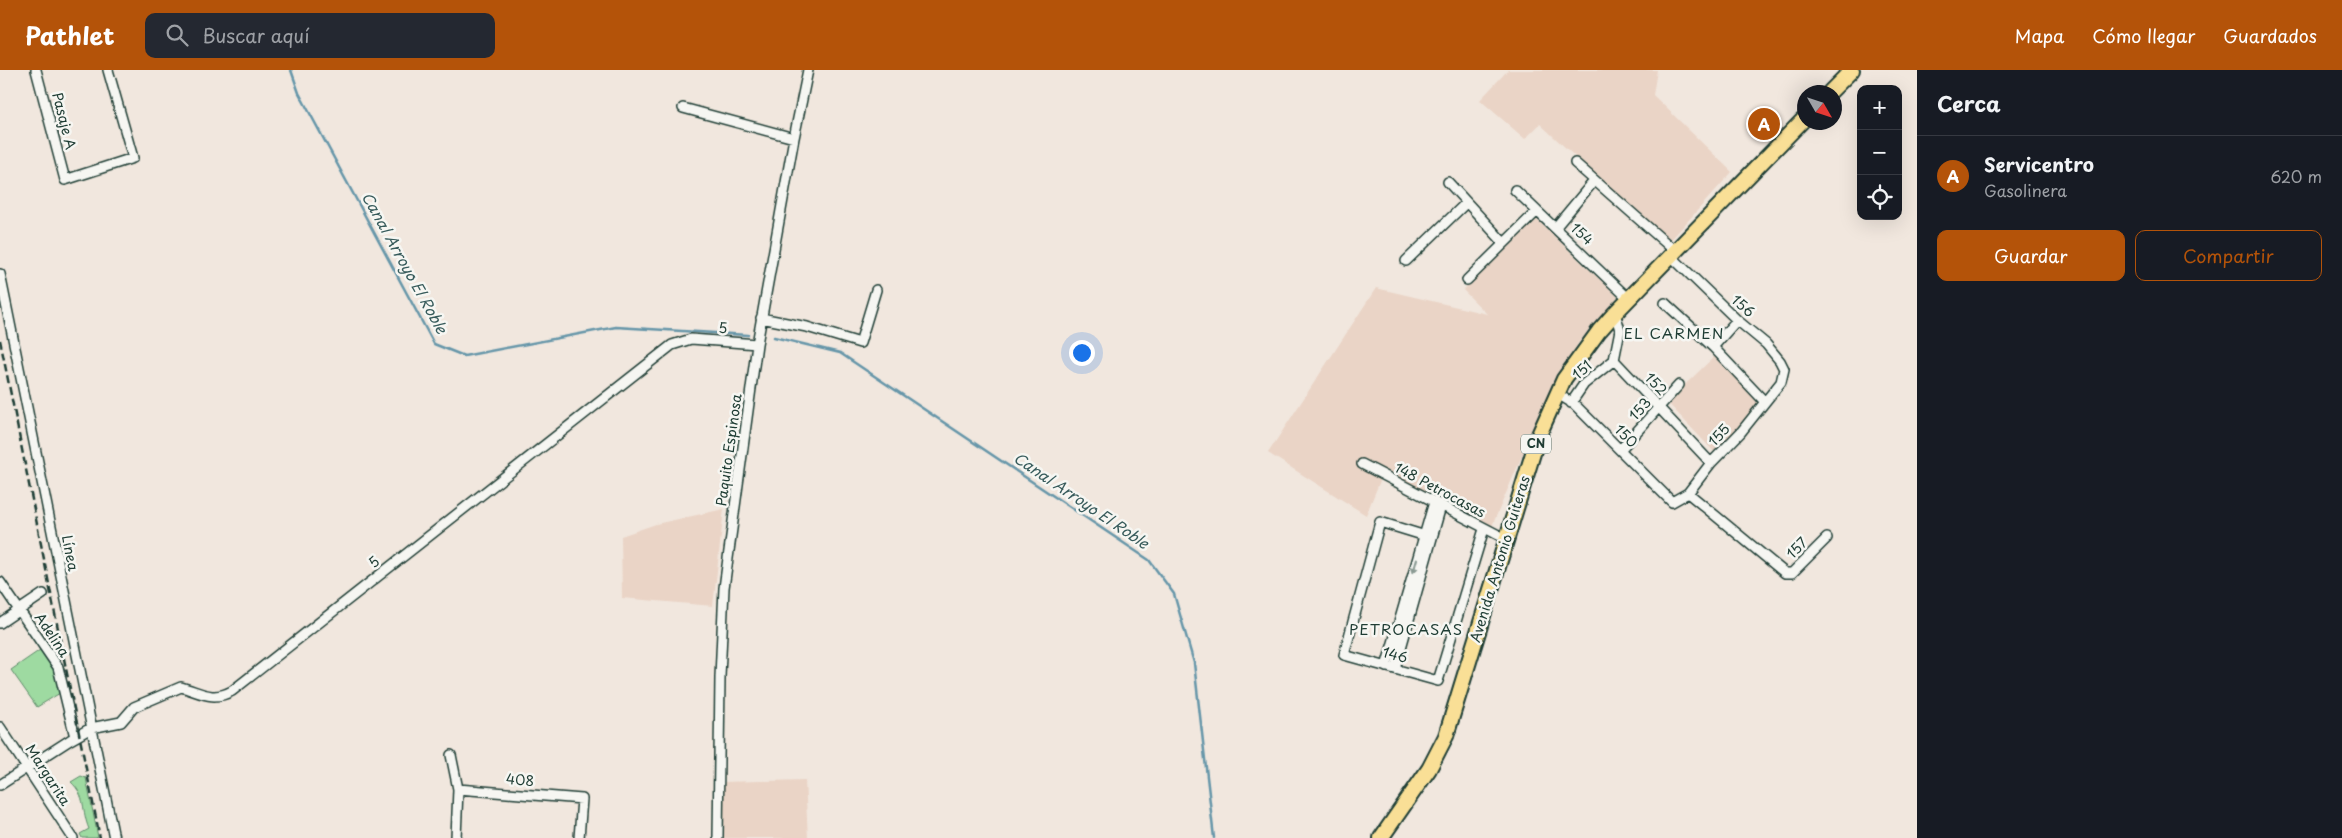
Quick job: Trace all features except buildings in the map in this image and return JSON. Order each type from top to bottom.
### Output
[{"type":"main road","points":[[1837,85],[1852,70]]},
{"type":"main road","name":"Avenida Antonio Guiteras","points":[[1381,838],[1430,770],[1446,736],[1538,437],[1556,393],[1575,362],[1615,313],[1797,126]]},
{"type":"street","name":"Pasaje A","points":[[36,70],[65,180],[133,158],[108,70]]},
{"type":"street","name":"Paquito Espinosa","points":[[718,838],[720,677],[724,588],[761,318],[808,70]]},
{"type":"street","points":[[683,108],[794,138]]},
{"type":"street","name":"156","points":[[1575,163],[1673,254],[1737,320],[1766,344],[1784,369],[1781,382]]},
{"type":"street","points":[[1555,228],[1594,181]]},
{"type":"street","points":[[1448,182],[1504,243]]},
{"type":"street","name":"154","points":[[1515,190],[1629,298]]},
{"type":"street","points":[[1406,261],[1466,203]]},
{"type":"street","points":[[1467,280],[1537,211]]},
{"type":"street","name":"Línea","points":[[0,274],[114,838]]},
{"type":"street","points":[[761,318],[807,327],[860,344],[876,290]]},
{"type":"street","points":[[1665,303],[1713,347],[1765,402]]},
{"type":"street","points":[[1614,360],[1620,330],[1615,313]]},
{"type":"street","points":[[1713,347],[1737,320]]},
{"type":"street","name":"5","points":[[0,785],[74,737],[92,728],[121,722],[134,707],[181,687],[210,697],[219,697],[232,691],[672,345],[690,339],[757,344]]},
{"type":"street","name":"151","points":[[1572,403],[1584,384],[1614,360]]},
{"type":"street","name":"152","points":[[1614,360],[1711,463]]},
{"type":"street","name":"155","points":[[1672,502],[1688,493],[1711,463],[1781,382]]},
{"type":"street","name":"153","points":[[1620,450],[1679,385]]},
{"type":"street","name":"150","points":[[1556,393],[1572,403],[1672,502]]},
{"type":"street","name":"148 Petrocasas","points":[[1362,464],[1506,540]]},
{"type":"street","name":"157","points":[[1688,493],[1785,573],[1792,573],[1827,538]]},
{"type":"street","points":[[1391,668],[1437,504]]},
{"type":"street","name":"146","points":[[1428,537],[1380,522],[1344,655],[1438,682],[1484,530]]},
{"type":"street","name":"Adelina","points":[[0,582],[58,667],[74,737]]},
{"type":"street","points":[[0,623],[42,594]]},
{"type":"street","name":"Margarita","points":[[0,727],[73,838]]},
{"type":"street","points":[[451,756],[457,790],[456,838]]},
{"type":"street","name":"408","points":[[457,790],[582,799],[579,838]]},
{"type":"shaded area","points":[[1508,70],[1657,70],[1653,95],[1732,172],[1668,243],[1540,124],[1525,139],[1480,100]]},
{"type":"shaded area","points":[[1535,218],[1618,297],[1579,342],[1549,393],[1492,526],[1384,471],[1366,515],[1268,453],[1376,288],[1487,314],[1463,290]]},
{"type":"shaded area","points":[[1717,354],[1763,403],[1717,455],[1667,402]]},
{"type":"shaded area","points":[[724,509],[713,606],[622,598],[621,536],[656,524]]},
{"type":"shaded area","points":[[805,780],[808,838],[720,838],[721,782]]},
{"type":"green space","points":[[40,650],[55,671],[60,693],[37,707],[11,670]]},
{"type":"green space","points":[[81,776],[86,778],[98,837],[96,838],[82,838],[80,834],[89,829],[82,798],[71,782]]},
{"type":"waterway","name":"Canal Arroyo El Roble","points":[[291,70],[299,93],[434,344],[464,356],[616,327],[748,335]]},
{"type":"waterway","name":"Canal Arroyo El Roble","points":[[774,337],[840,353],[1149,560],[1174,594],[1194,663],[1214,838]]},
{"type":"railway","points":[[0,340],[100,838]]},
{"type":"place","name":"Servicentro","points":[[1764,124]]},
{"type":"district","name":"EL CARMEN","points":[[1674,334]]},
{"type":"district","name":"PETROCASAS","points":[[1406,630]]}]
